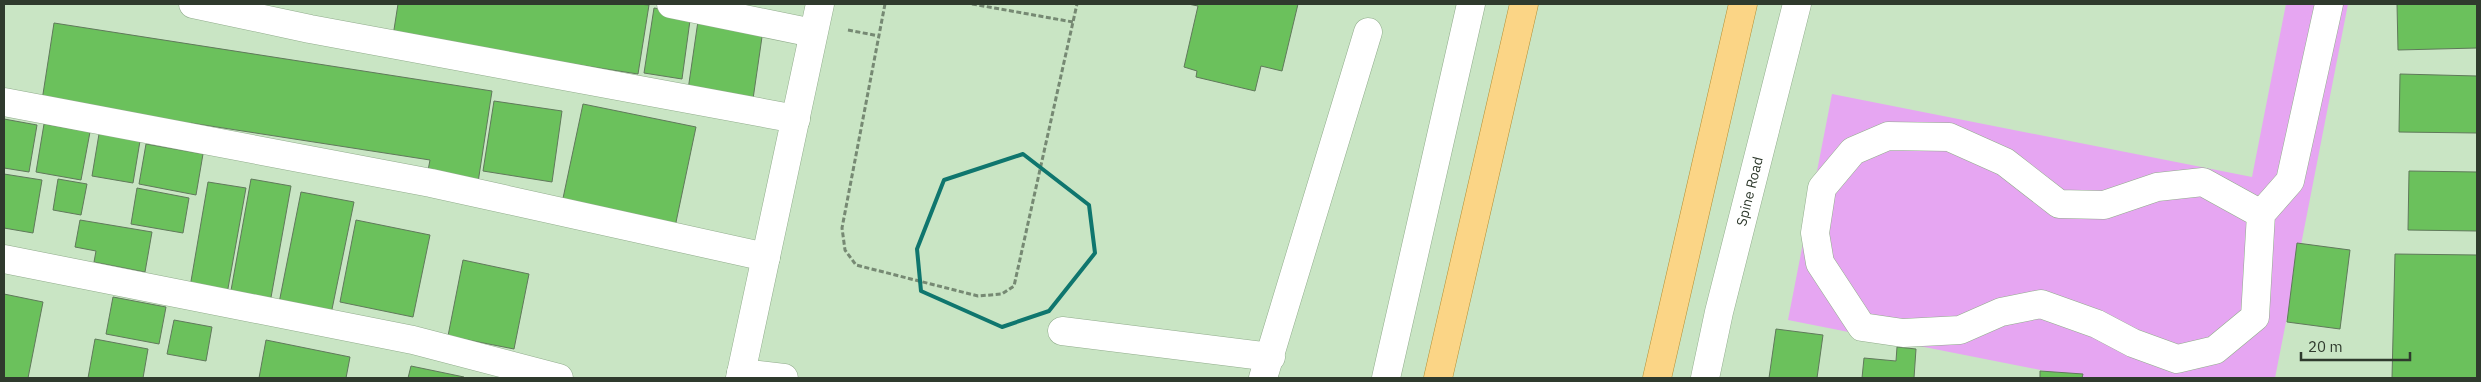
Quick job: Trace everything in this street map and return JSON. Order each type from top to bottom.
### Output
[{"type":"main road","points":[[1438,378],[1524,4]]},
{"type":"main road","points":[[1657,378],[1743,4]]},
{"type":"street","points":[[193,4],[310,29],[796,119]]},
{"type":"street","points":[[671,4],[813,33]]},
{"type":"street","points":[[784,378],[741,376],[820,4]]},
{"type":"street","points":[[1386,378],[1471,4]]},
{"type":"street","name":"Spine Road","points":[[1705,378],[1719,312],[1796,4]]},
{"type":"street","points":[[2261,214],[2203,182],[2157,188],[2104,205],[2059,204],[2005,162],[1949,137],[1888,136],[1853,151],[1822,188],[1815,233],[1820,263],[1862,327],[1903,333],[1960,330],[2001,312],[2041,304],[2098,324],[2132,343],[2177,359],[2215,350],[2255,316],[2261,214],[2290,181],[2329,4]]},
{"type":"street","points":[[1062,330],[1267,368],[1368,32]]},
{"type":"street","points":[[4,102],[431,183],[766,257]]},
{"type":"street","points":[[4,259],[413,340],[559,378]]},
{"type":"path","points":[[885,4],[842,228],[845,250],[856,265],[978,296],[1002,294],[1014,286],[1077,4]]},
{"type":"path","points":[[972,4],[1073,22]]},
{"type":"highlighted area","points":[[1023,154],[1089,205],[1095,253],[1049,311],[1002,327],[921,291],[917,249],[944,180]]},
{"type":"shaded area","points":[[2286,4],[2348,4],[2275,378],[2081,378],[1788,320],[1832,94],[2252,177]]},
{"type":"building","points":[[398,4],[649,5],[638,74],[393,36]]},
{"type":"building","points":[[1188,4],[1298,4],[1282,71],[1261,66],[1255,91],[1196,77],[1197,71],[1184,67],[1198,6]]},
{"type":"building","points":[[2397,4],[2477,4],[2477,48],[2398,50]]},
{"type":"building","points":[[654,8],[691,13],[682,79],[644,73]]},
{"type":"building","points":[[698,21],[763,30],[753,99],[688,90]]},
{"type":"building","points":[[54,23],[492,91],[477,189],[426,181],[430,160],[191,123],[190,130],[41,107]]},
{"type":"building","points":[[2400,74],[2477,76],[2477,133],[2399,132]]},
{"type":"building","points":[[494,101],[562,111],[552,182],[483,171]]},
{"type":"building","points":[[583,104],[696,127],[675,227],[562,203]]},
{"type":"building","points":[[4,119],[37,125],[29,172],[4,168]]},
{"type":"building","points":[[101,122],[142,129],[133,183],[92,176]]},
{"type":"building","points":[[44,124],[90,132],[81,180],[36,172]]},
{"type":"building","points":[[146,144],[203,154],[196,195],[139,184]]},
{"type":"building","points":[[2409,171],[2477,172],[2477,231],[2408,230]]},
{"type":"building","points":[[4,174],[42,180],[33,233],[4,228]]},
{"type":"building","points":[[58,179],[87,184],[81,215],[53,210]]},
{"type":"building","points":[[251,179],[291,186],[270,303],[230,296]]},
{"type":"building","points":[[208,182],[246,188],[227,294],[190,287]]},
{"type":"building","points":[[137,188],[189,198],[183,233],[131,224]]},
{"type":"building","points":[[301,192],[354,202],[330,319],[278,308]]},
{"type":"building","points":[[80,220],[152,232],[145,272],[94,262],[96,251],[75,247]]},
{"type":"building","points":[[356,220],[430,235],[413,317],[340,302]]},
{"type":"building","points":[[2297,243],[2350,250],[2340,329],[2287,322]]},
{"type":"building","points":[[2395,254],[2477,255],[2477,378],[2392,378]]},
{"type":"building","points":[[463,260],[529,274],[514,349],[448,336]]},
{"type":"building","points":[[4,294],[43,302],[28,378],[4,378]]},
{"type":"building","points":[[113,297],[166,307],[159,344],[106,334]]},
{"type":"building","points":[[174,320],[212,327],[206,361],[167,354]]},
{"type":"building","points":[[1776,329],[1823,335],[1817,378],[1769,378]]},
{"type":"building","points":[[95,339],[148,349],[143,378],[88,378]]},
{"type":"building","points":[[266,340],[350,357],[346,378],[259,378]]},
{"type":"building","points":[[1897,347],[1916,349],[1914,378],[1862,378],[1864,358],[1896,361]]},
{"type":"building","points":[[411,366],[464,377],[464,378],[408,378]]},
{"type":"building","points":[[2040,371],[2083,374],[2082,378],[2040,378]]}]
